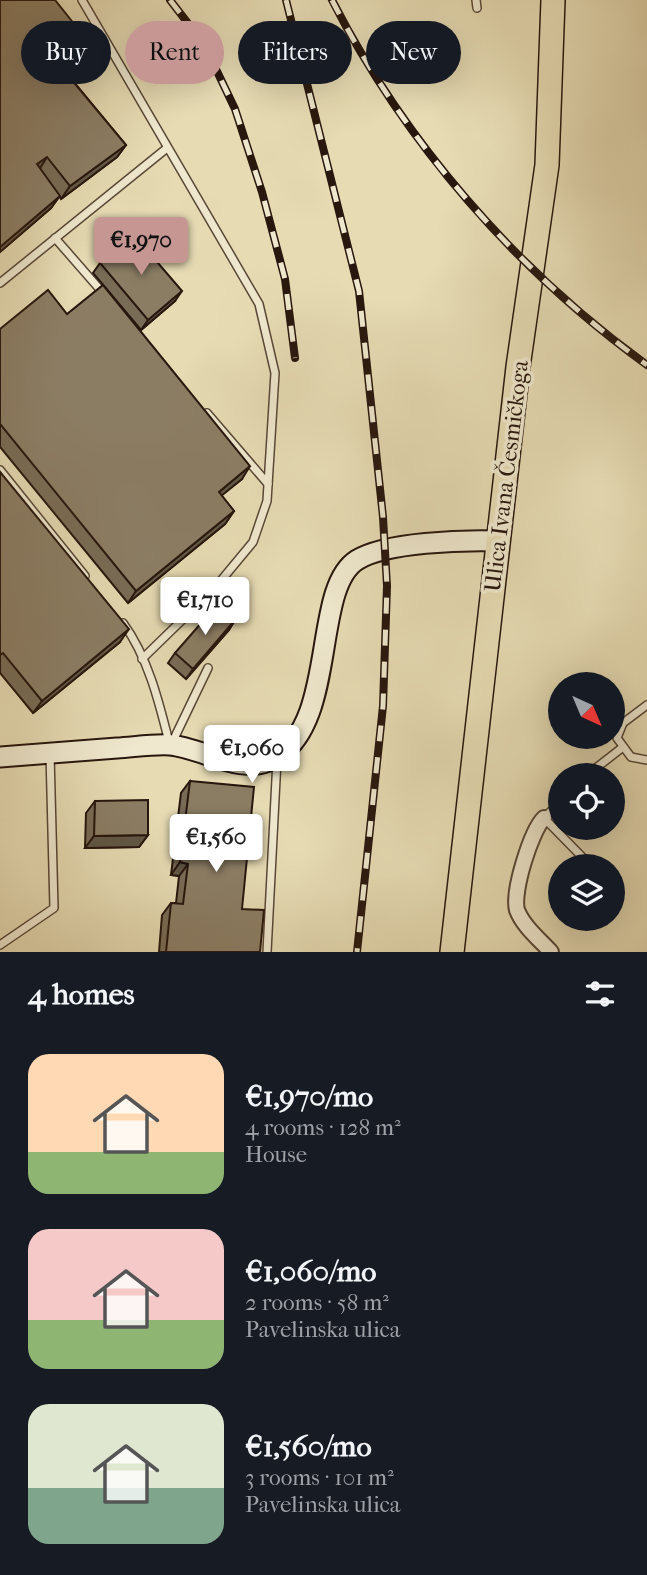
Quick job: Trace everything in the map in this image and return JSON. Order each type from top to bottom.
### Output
[{"type":"main road","name":"Ulica Ivana Česmičkoga","points":[[452,952],[518,367],[547,165],[553,0]]},
{"type":"main road","points":[[0,757],[170,745],[243,765],[257,765],[277,756],[300,734],[309,715],[335,596],[344,571],[367,555],[438,542],[498,541]]},
{"type":"street","points":[[544,818],[535,827],[530,839],[516,907],[522,919],[551,952]]},
{"type":"lane","points":[[82,0],[260,304],[275,373],[267,501],[253,542],[214,589],[142,659]]},
{"type":"lane","points":[[0,283],[167,148]]},
{"type":"lane","points":[[55,238],[108,299]]},
{"type":"lane","points":[[197,402],[268,484]]},
{"type":"lane","points":[[0,470],[92,585]]},
{"type":"lane","points":[[117,616],[142,659],[159,702],[170,745]]},
{"type":"lane","points":[[170,745],[208,668]]},
{"type":"lane","points":[[625,722],[647,705]]},
{"type":"lane","points":[[602,763],[620,749]]},
{"type":"lane","points":[[625,749],[631,757],[647,760]]},
{"type":"lane","points":[[0,945],[54,908],[50,753]]},
{"type":"lane","points":[[267,952],[277,756]]},
{"type":"lane","points":[[548,814],[544,818],[579,854]]},
{"type":"building","points":[[0,0],[55,0],[72,21],[21,21],[21,84],[75,84],[126,145],[70,186],[47,157],[37,164],[60,196],[0,247]]},
{"type":"building","points":[[134,235],[182,291],[148,320],[100,263]]},
{"type":"building","points":[[103,285],[250,466],[219,492],[234,511],[136,591],[0,424],[0,329],[48,290],[67,314]]},
{"type":"building","points":[[0,472],[129,629],[42,701],[3,653],[0,655]]},
{"type":"building","points":[[217,605],[235,620],[193,669],[175,653]]},
{"type":"building","points":[[190,781],[254,787],[242,909],[264,910],[260,952],[166,952],[171,903],[183,904],[188,864],[180,862]]},
{"type":"building","points":[[148,800],[148,835],[94,836],[95,801]]},
{"type":"railway","points":[[170,0],[204,44],[235,109],[262,192],[285,279],[295,358]]},
{"type":"railway","points":[[286,0],[359,291],[383,517],[387,586],[383,706],[357,952]]},
{"type":"railway","points":[[332,0],[361,53],[394,104],[429,154],[468,201],[509,246],[553,288],[647,365]]}]
